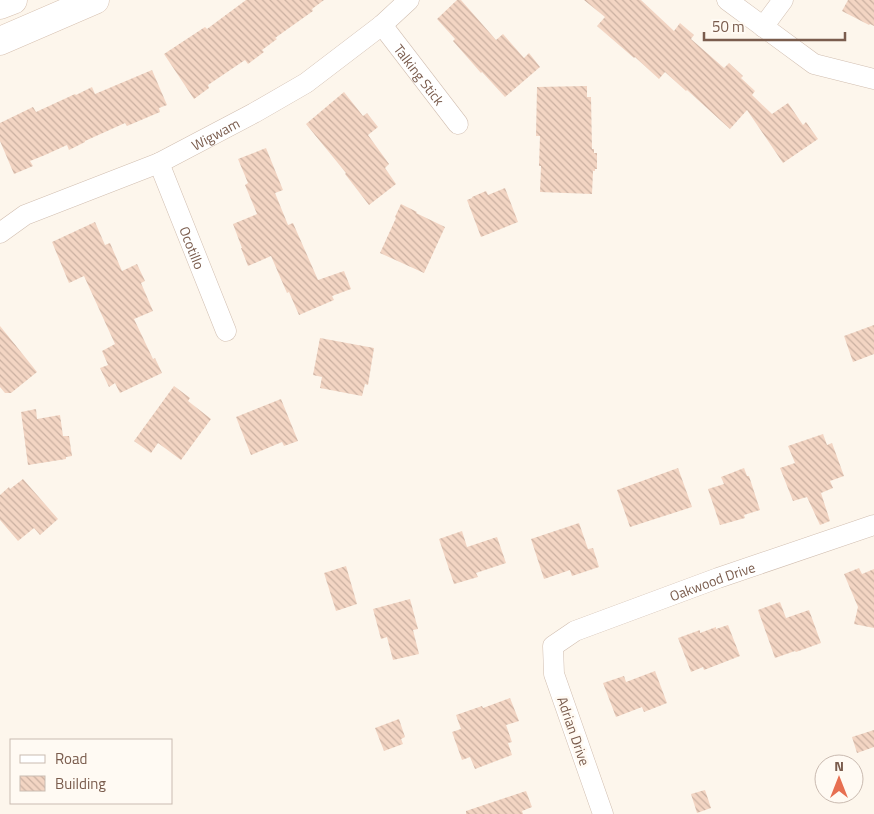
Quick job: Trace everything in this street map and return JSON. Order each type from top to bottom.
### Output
[{"type":"main road","points":[[0,5],[13,0]]},
{"type":"main road","points":[[0,41],[95,0]]},
{"type":"street","name":"Wigwam","points":[[0,233],[25,215],[159,163],[254,113],[306,83],[382,25],[409,0]]},
{"type":"street","points":[[727,0],[814,64],[874,79]]},
{"type":"street","points":[[763,27],[783,0]]},
{"type":"street","name":"Talking Stick","points":[[382,25],[458,124]]},
{"type":"street","name":"Ocotillo","points":[[159,163],[226,331]]},
{"type":"street","name":"Oakwood Drive","points":[[553,646],[575,631],[718,578],[874,525]]},
{"type":"street","name":"Adrian Drive","points":[[553,646],[554,674],[603,814]]},
{"type":"building","points":[[246,0],[324,0],[312,9],[313,11],[275,38],[277,39],[262,50],[264,52],[248,64],[245,60],[208,85],[209,88],[194,99],[164,54],[205,27],[207,29]]},
{"type":"building","points":[[457,0],[461,0],[496,40],[503,34],[524,58],[529,53],[540,67],[505,97],[453,41],[455,39],[437,19]]},
{"type":"building","points":[[584,0],[641,0],[674,31],[680,23],[694,35],[691,39],[724,68],[729,63],[743,76],[741,78],[755,91],[752,95],[772,114],[788,103],[803,125],[806,122],[818,139],[783,163],[747,110],[730,129],[665,72],[659,79],[597,26],[605,17]]},
{"type":"building","points":[[848,0],[874,0],[874,26],[842,11]]},
{"type":"building","points":[[152,70],[167,105],[159,108],[160,112],[127,126],[125,123],[69,150],[67,145],[30,161],[33,166],[14,174],[0,141],[0,123],[33,107],[36,112],[92,87],[95,94]]},
{"type":"building","points":[[587,86],[587,97],[591,97],[592,149],[594,149],[594,153],[597,153],[597,169],[593,171],[592,194],[540,192],[540,136],[536,136],[537,87]]},
{"type":"building","points":[[344,92],[363,116],[367,113],[378,127],[368,135],[389,164],[385,168],[396,184],[369,205],[306,124]]},
{"type":"building","points":[[266,148],[283,190],[275,193],[288,225],[293,223],[318,280],[344,271],[351,289],[332,296],[334,300],[299,315],[271,256],[248,266],[233,224],[257,214],[245,185],[248,183],[238,159]]},
{"type":"building","points":[[505,188],[518,222],[481,237],[467,200],[486,191],[488,195]]},
{"type":"building","points":[[401,204],[445,227],[424,273],[380,253]]},
{"type":"building","points":[[95,222],[105,245],[110,243],[122,271],[137,264],[145,281],[141,283],[153,311],[134,319],[153,359],[155,358],[162,373],[120,393],[115,383],[109,387],[100,368],[108,365],[102,351],[115,344],[84,276],[69,283],[52,242]]},
{"type":"building","points":[[874,325],[874,354],[853,362],[844,336]]},
{"type":"building","points":[[0,326],[37,372],[11,393],[5,393],[0,387]]},
{"type":"building","points":[[320,338],[374,348],[368,385],[365,384],[362,396],[320,388],[322,377],[313,375]]},
{"type":"building","points":[[174,386],[190,398],[188,401],[211,419],[181,460],[158,443],[151,453],[134,441]]},
{"type":"building","points":[[281,399],[298,441],[284,446],[282,442],[251,455],[236,417]]},
{"type":"building","points":[[36,409],[37,419],[60,415],[63,436],[69,436],[72,456],[66,457],[66,459],[28,465],[21,412]]},
{"type":"building","points":[[823,434],[827,445],[832,443],[844,476],[830,481],[833,488],[821,493],[830,521],[820,525],[807,497],[793,501],[780,468],[795,463],[788,446]]},
{"type":"building","points":[[678,468],[692,507],[630,527],[617,490]]},
{"type":"building","points":[[744,468],[747,476],[749,476],[760,510],[744,515],[745,518],[720,525],[708,489],[724,484],[721,477]]},
{"type":"building","points":[[23,479],[58,519],[40,535],[34,528],[18,541],[0,520],[0,495]]},
{"type":"building","points":[[579,523],[588,549],[593,548],[599,567],[572,576],[570,570],[544,579],[531,539]]},
{"type":"building","points":[[462,531],[467,547],[497,537],[506,563],[476,573],[478,577],[454,584],[439,539]]},
{"type":"building","points":[[346,566],[357,604],[336,611],[324,573]]},
{"type":"building","points":[[859,568],[862,574],[874,569],[874,628],[854,624],[858,607],[844,574]]},
{"type":"building","points":[[410,599],[418,629],[413,630],[419,654],[393,660],[387,637],[381,639],[373,609]]},
{"type":"building","points":[[780,602],[786,618],[809,610],[821,643],[775,658],[758,610]]},
{"type":"building","points":[[728,625],[740,656],[704,670],[703,667],[691,672],[678,638],[700,630],[700,633]]},
{"type":"building","points":[[655,671],[667,703],[644,712],[642,707],[616,717],[603,683],[624,676],[626,682]]},
{"type":"building","points":[[510,698],[519,721],[506,725],[512,742],[508,743],[512,755],[475,769],[470,757],[462,760],[452,732],[461,729],[456,715]]},
{"type":"building","points":[[399,719],[405,737],[401,739],[403,744],[384,751],[375,728]]},
{"type":"building","points":[[874,730],[874,747],[857,753],[852,737]]},
{"type":"building","points":[[705,790],[711,808],[697,813],[691,794]]},
{"type":"building","points":[[526,791],[532,807],[522,811],[523,814],[466,814],[466,811]]}]
